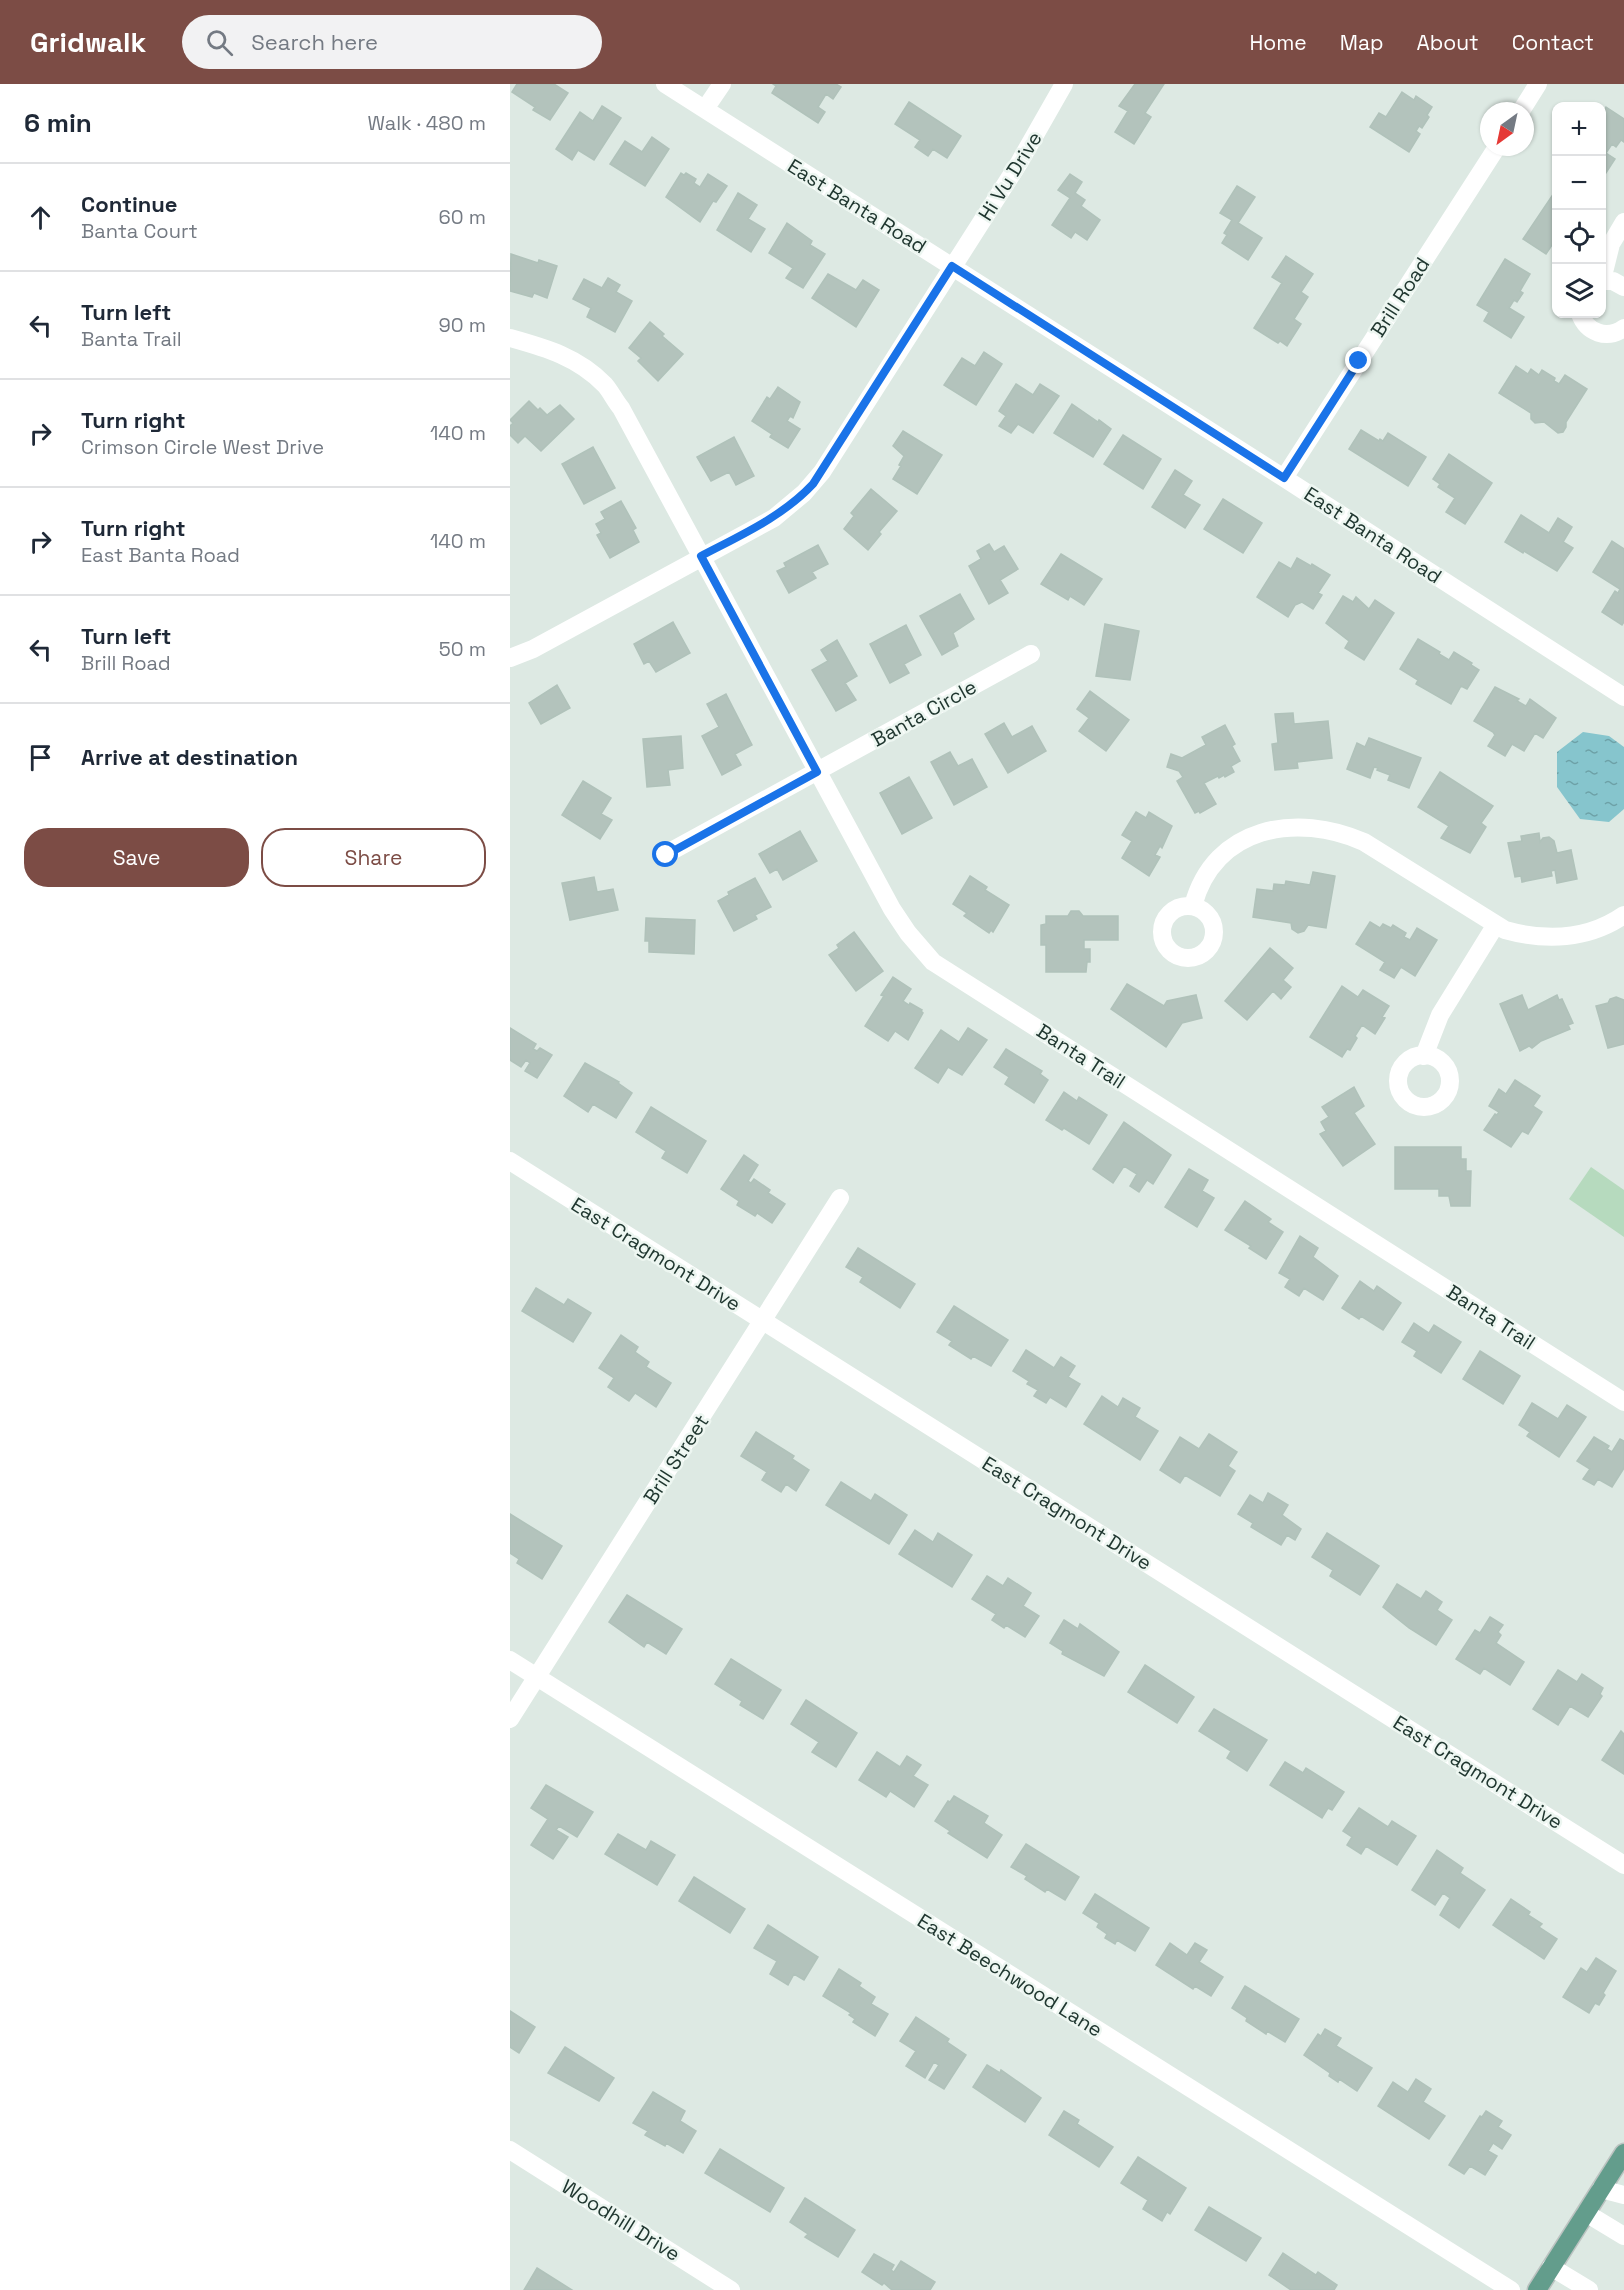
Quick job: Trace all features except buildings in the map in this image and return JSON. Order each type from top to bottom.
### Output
[{"type":"main road","points":[[1537,2290],[1624,2153]]},
{"type":"street","name":"East Banta Road","points":[[665,84],[1624,697]]},
{"type":"street","points":[[705,110],[722,84]]},
{"type":"street","name":"Hi Vu Drive","points":[[510,658],[533,649],[774,518],[813,484],[1019,163],[1064,84]]},
{"type":"street","points":[[1527,102],[1538,84]]},
{"type":"street","name":"Brill Road","points":[[1284,478],[1491,156]]},
{"type":"street","points":[[1606,264],[1611,244],[1624,222]]},
{"type":"street","points":[[1606,280],[1613,281],[1624,287]]},
{"type":"street","points":[[1582,318],[1588,327],[1598,333],[1610,334],[1624,328]]},
{"type":"street","name":"Banta Trail","points":[[510,338],[552,350],[577,362],[605,386],[621,408],[892,909],[908,933],[933,962],[1624,1402]]},
{"type":"street","name":"Banta Circle","points":[[666,855],[1031,654]]},
{"type":"street","points":[[1193,906],[1199,889],[1210,871],[1234,846],[1268,830],[1304,826],[1321,828],[1364,842],[1495,926],[1522,935],[1559,937],[1595,930],[1624,915]]},
{"type":"street","points":[[1424,1056],[1440,1015],[1495,926]]},
{"type":"street","name":"East Cragmont Drive","points":[[510,1161],[1624,1864]]},
{"type":"street","name":"Brill Street","points":[[510,1719],[764,1322],[840,1198]]},
{"type":"street","name":"East Beechwood Lane","points":[[510,1660],[1511,2290]]},
{"type":"street","name":"Woodhill Drive","points":[[510,2150],[731,2290]]},
{"type":"street","points":[[1602,2189],[1624,2195]]},
{"type":"street","points":[[1586,2213],[1624,2236]]},
{"type":"street","points":[[1551,2267],[1589,2290]]},
{"type":"green space","points":[[1591,1167],[1624,1190],[1624,1237],[1569,1199]]},
{"type":"water","points":[[1583,732],[1609,736],[1624,747],[1624,809],[1609,822],[1580,819],[1557,787],[1557,752]]},
{"type":"route","points":[[666,855],[817,772],[701,556],[774,518],[813,484],[952,266],[1284,478],[1359,361]]}]
